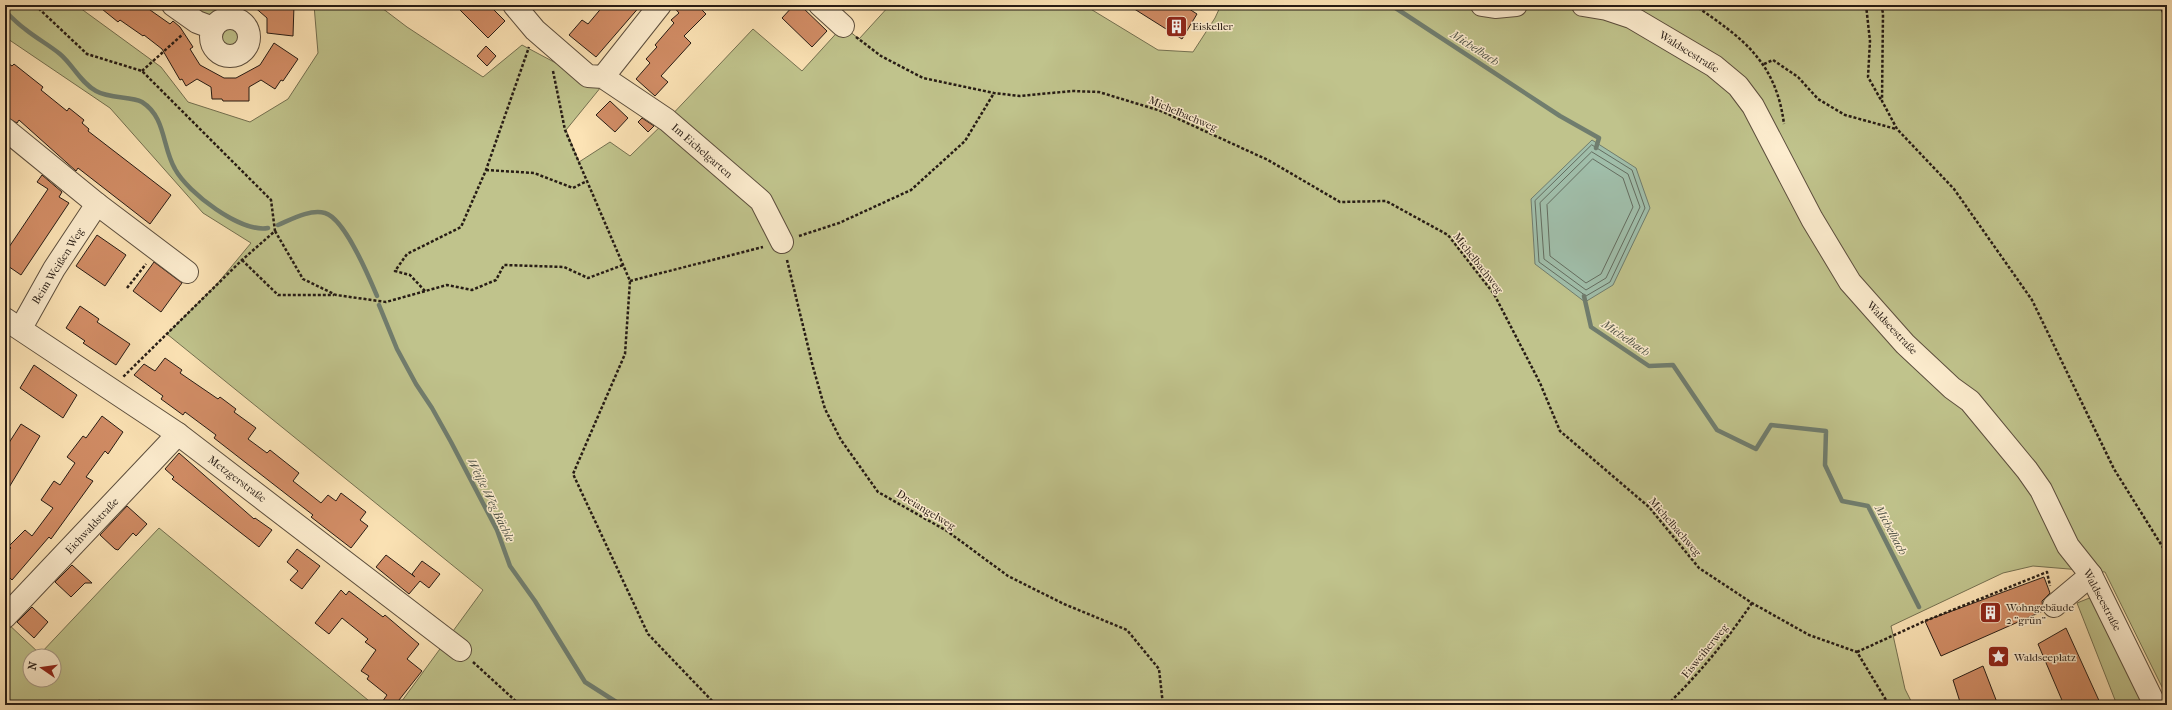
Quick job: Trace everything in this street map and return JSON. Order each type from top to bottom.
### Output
[{"type":"street","points":[[173,5],[205,25]]},
{"type":"street","name":"Im Eichelgarten","points":[[514,5],[541,36],[588,76],[603,77],[667,120],[762,201],[782,242]]},
{"type":"street","points":[[603,77],[660,5]]},
{"type":"street","points":[[820,5],[843,26]]},
{"type":"street","points":[[1482,5],[1495,7],[1516,5]]},
{"type":"street","name":"Waldseestraße","points":[[1583,5],[1607,9],[1631,17],[1714,66],[1738,86],[1753,106],[1812,220],[1850,282],[1905,344],[1952,388],[1970,401],[1984,416],[2036,483],[2068,546],[2091,575],[2155,705]]},
{"type":"street","points":[[5,129],[97,204],[187,272]]},
{"type":"street","name":"Beim Weißen Weg","points":[[13,323],[54,269],[97,204]]},
{"type":"street","name":"Metzgerstraße","points":[[13,323],[178,434],[460,650]]},
{"type":"street","name":"Eichwaldstraße","points":[[5,617],[178,434]]},
{"type":"street","points":[[2054,606],[2091,575]]},
{"type":"path","points":[[34,5],[87,54],[142,71],[271,200],[275,231],[302,279],[336,295]]},
{"type":"path","points":[[1694,5],[1725,26],[1748,45],[1764,64],[1782,104],[1785,130],[1776,149]]},
{"type":"path","points":[[1866,5],[1870,41],[1868,78],[1897,129],[1954,189],[2032,300],[2114,468],[2167,554]]},
{"type":"path","points":[[1881,5],[1883,14],[1882,101]]},
{"type":"path","points":[[2160,5],[2167,22]]},
{"type":"path","points":[[142,71],[205,25]]},
{"type":"path","name":"Michelbachweg","points":[[843,26],[881,56],[923,78],[994,94],[1020,96],[1072,91],[1100,92],[1160,111],[1268,160],[1340,202],[1386,201],[1448,235],[1494,294],[1540,383],[1560,431],[1649,507],[1699,568],[1752,603],[1809,635],[1857,652]]},
{"type":"path","points":[[425,291],[410,276],[395,271],[407,254],[461,227],[541,36]]},
{"type":"path","points":[[541,36],[566,130],[630,281],[625,354],[573,474],[648,634],[716,705]]},
{"type":"path","points":[[1764,64],[1773,60],[1798,77],[1818,99],[1845,115],[1897,129]]},
{"type":"path","points":[[630,281],[782,242],[839,223],[910,190],[965,141],[994,94]]},
{"type":"path","points":[[486,170],[534,173],[573,188],[588,181]]},
{"type":"path","points":[[111,389],[242,260],[275,231]]},
{"type":"path","name":"Dreiangelweg","points":[[782,242],[825,409],[841,440],[878,492],[947,531],[1008,576],[1064,604],[1128,630],[1159,669],[1163,705]]},
{"type":"path","points":[[127,288],[157,249]]},
{"type":"path","points":[[242,260],[278,295],[336,295],[386,302],[447,285],[472,290],[496,280],[504,265],[564,266],[588,278],[624,265]]},
{"type":"path","points":[[1889,705],[1857,652],[1925,621],[2047,572],[2054,606]]},
{"type":"path","name":"Eisweiherweg","points":[[1667,705],[1696,677],[1726,641],[1752,603]]},
{"type":"path","points":[[460,650],[520,705]]},
{"type":"path","points":[[72,705],[100,702],[109,705]]},
{"type":"green space","points":[[5,5],[76,5],[161,67],[188,102],[250,122],[288,99],[318,53],[314,5],[378,5],[407,27],[483,77],[522,45],[601,87],[566,130],[579,162],[610,142],[630,156],[667,120],[753,29],[802,71],[843,26],[859,39],[890,5],[1084,5],[1158,50],[1193,52],[1215,18],[1221,5],[2167,5],[2167,697],[2105,572],[2033,566],[2003,573],[1891,626],[1905,689],[1913,705],[399,705],[483,590],[167,334],[217,284],[251,243],[203,213],[110,108],[5,37]]},
{"type":"green space","points":[[185,5],[247,5],[204,18]]},
{"type":"green space","points":[[226,18],[234,18],[241,21],[246,26],[249,37],[246,48],[241,53],[234,56],[226,56],[219,53],[214,48],[211,41],[211,33],[214,26],[219,21]]},
{"type":"green space","points":[[159,528],[374,705],[5,705],[5,621],[34,648],[22,648],[22,688],[62,688],[62,648],[46,648]]},
{"type":"green space","points":[[2092,597],[2143,705],[2117,705],[2077,603]]},
{"type":"water","points":[[1592,140],[1636,168],[1650,208],[1613,285],[1585,302],[1535,264],[1531,199]]},
{"type":"building","points":[[97,5],[143,5],[170,24],[173,21],[180,27],[193,47],[190,49],[200,65],[224,78],[236,78],[260,65],[274,43],[298,59],[283,81],[281,80],[275,89],[261,80],[249,87],[249,101],[223,101],[222,99],[212,99],[211,87],[197,79],[186,86],[182,79],[180,80],[162,49],[144,35],[143,36],[120,20],[118,22]]},
{"type":"building","points":[[252,5],[294,5],[293,36],[267,33],[267,18]]},
{"type":"building","points":[[455,5],[489,5],[505,21],[488,38]]},
{"type":"building","points":[[604,5],[641,5],[596,57],[569,35],[582,20],[588,24]]},
{"type":"building","points":[[672,5],[697,5],[706,14],[684,36],[691,43],[661,76],[668,82],[655,96],[636,79],[650,63],[646,59],[657,47],[655,45],[674,23],[671,20],[679,13]]},
{"type":"building","points":[[794,5],[800,5],[827,31],[812,47],[782,18]]},
{"type":"building","name":"Eiskeller","points":[[1128,5],[1183,5],[1197,14],[1182,39]]},
{"type":"building","points":[[486,46],[496,56],[487,66],[477,56]]},
{"type":"building","points":[[5,61],[12,66],[14,64],[43,87],[41,90],[67,111],[69,108],[84,120],[82,123],[89,129],[88,131],[171,195],[150,224],[78,168],[76,171],[19,120],[17,123],[5,117]]},
{"type":"building","points":[[610,101],[628,118],[615,132],[596,115]]},
{"type":"building","points":[[642,118],[654,126],[648,132],[638,122]]},
{"type":"building","points":[[42,175],[62,192],[59,197],[69,203],[21,275],[5,264],[5,253],[48,189],[37,182]]},
{"type":"building","points":[[97,235],[126,255],[105,286],[76,266]]},
{"type":"building","points":[[154,262],[182,283],[161,312],[133,291]]},
{"type":"building","points":[[80,306],[99,319],[97,322],[130,344],[116,365],[83,343],[85,341],[66,328]]},
{"type":"building","points":[[165,358],[182,370],[180,373],[218,399],[220,397],[236,409],[234,412],[256,428],[248,439],[267,453],[270,450],[299,473],[293,481],[321,503],[328,495],[336,501],[341,493],[366,512],[360,520],[368,526],[351,548],[311,517],[313,515],[214,438],[216,435],[185,412],[183,415],[161,399],[163,396],[134,375],[144,364],[155,371]]},
{"type":"building","points":[[34,365],[77,395],[63,418],[20,388]]},
{"type":"building","points":[[102,416],[123,432],[108,454],[105,451],[86,477],[93,481],[51,539],[49,537],[12,580],[5,573],[5,554],[11,548],[9,546],[25,530],[32,536],[53,508],[41,500],[54,481],[60,485],[75,463],[67,457],[83,436],[86,438]]},
{"type":"building","points":[[21,424],[40,436],[5,494],[5,449]]},
{"type":"building","points":[[179,453],[254,519],[255,518],[272,530],[259,547],[172,479],[174,477],[165,469]]},
{"type":"building","points":[[127,506],[147,524],[136,536],[133,533],[118,550],[100,535]]},
{"type":"building","points":[[297,549],[320,566],[302,589],[290,580],[298,571],[287,562]]},
{"type":"building","points":[[386,555],[415,577],[412,574],[422,561],[440,574],[429,588],[420,581],[409,594],[376,567]]},
{"type":"building","points":[[72,565],[92,583],[85,583],[71,597],[55,582]]},
{"type":"building","name":"Wohngebäude 2 \"grün\"","points":[[2044,577],[2050,593],[2042,601],[2043,611],[1941,656],[1925,621]]},
{"type":"building","points":[[341,590],[346,595],[349,591],[383,617],[385,615],[419,644],[407,659],[422,671],[395,705],[380,705],[387,695],[367,679],[369,676],[361,671],[376,650],[365,642],[368,639],[342,618],[329,634],[315,623]]},
{"type":"building","points":[[32,607],[48,622],[34,638],[17,622]]},
{"type":"building","points":[[2066,628],[2101,705],[2064,705],[2038,644]]},
{"type":"building","points":[[1983,666],[1998,705],[1961,705],[1953,680]]},
{"type":"waterway","name":"Michelbach","points":[[1391,5],[1560,116],[1599,138],[1596,148]]},
{"type":"waterway","name":"Weiße Weg Bächle","points":[[5,11],[22,27],[60,54],[90,87],[102,94],[137,100],[150,108],[160,124],[175,169],[191,189],[203,200],[230,218],[257,228],[268,228]]},
{"type":"waterway","name":"Weiße Weg Bächle","points":[[278,225],[301,215],[313,212],[325,213],[333,218],[356,250],[377,296]]},
{"type":"waterway","name":"Michelbach","points":[[1584,296],[1591,327],[1649,366],[1673,365],[1717,430],[1756,449],[1771,425],[1826,431],[1825,465],[1842,501],[1868,506],[1919,607]]},
{"type":"waterway","name":"Weiße Weg Bächle","points":[[379,305],[397,349],[451,442],[497,530],[510,566],[535,601],[585,682],[621,705]]},
{"type":"place","name":"Eiskeller","points":[[1176,26]]},
{"type":"place","name":"Wohngebäude 2 \"grün\"","points":[[1991,613]]},
{"type":"place","name":"Waldseeplatz","points":[[1998,657]]}]
